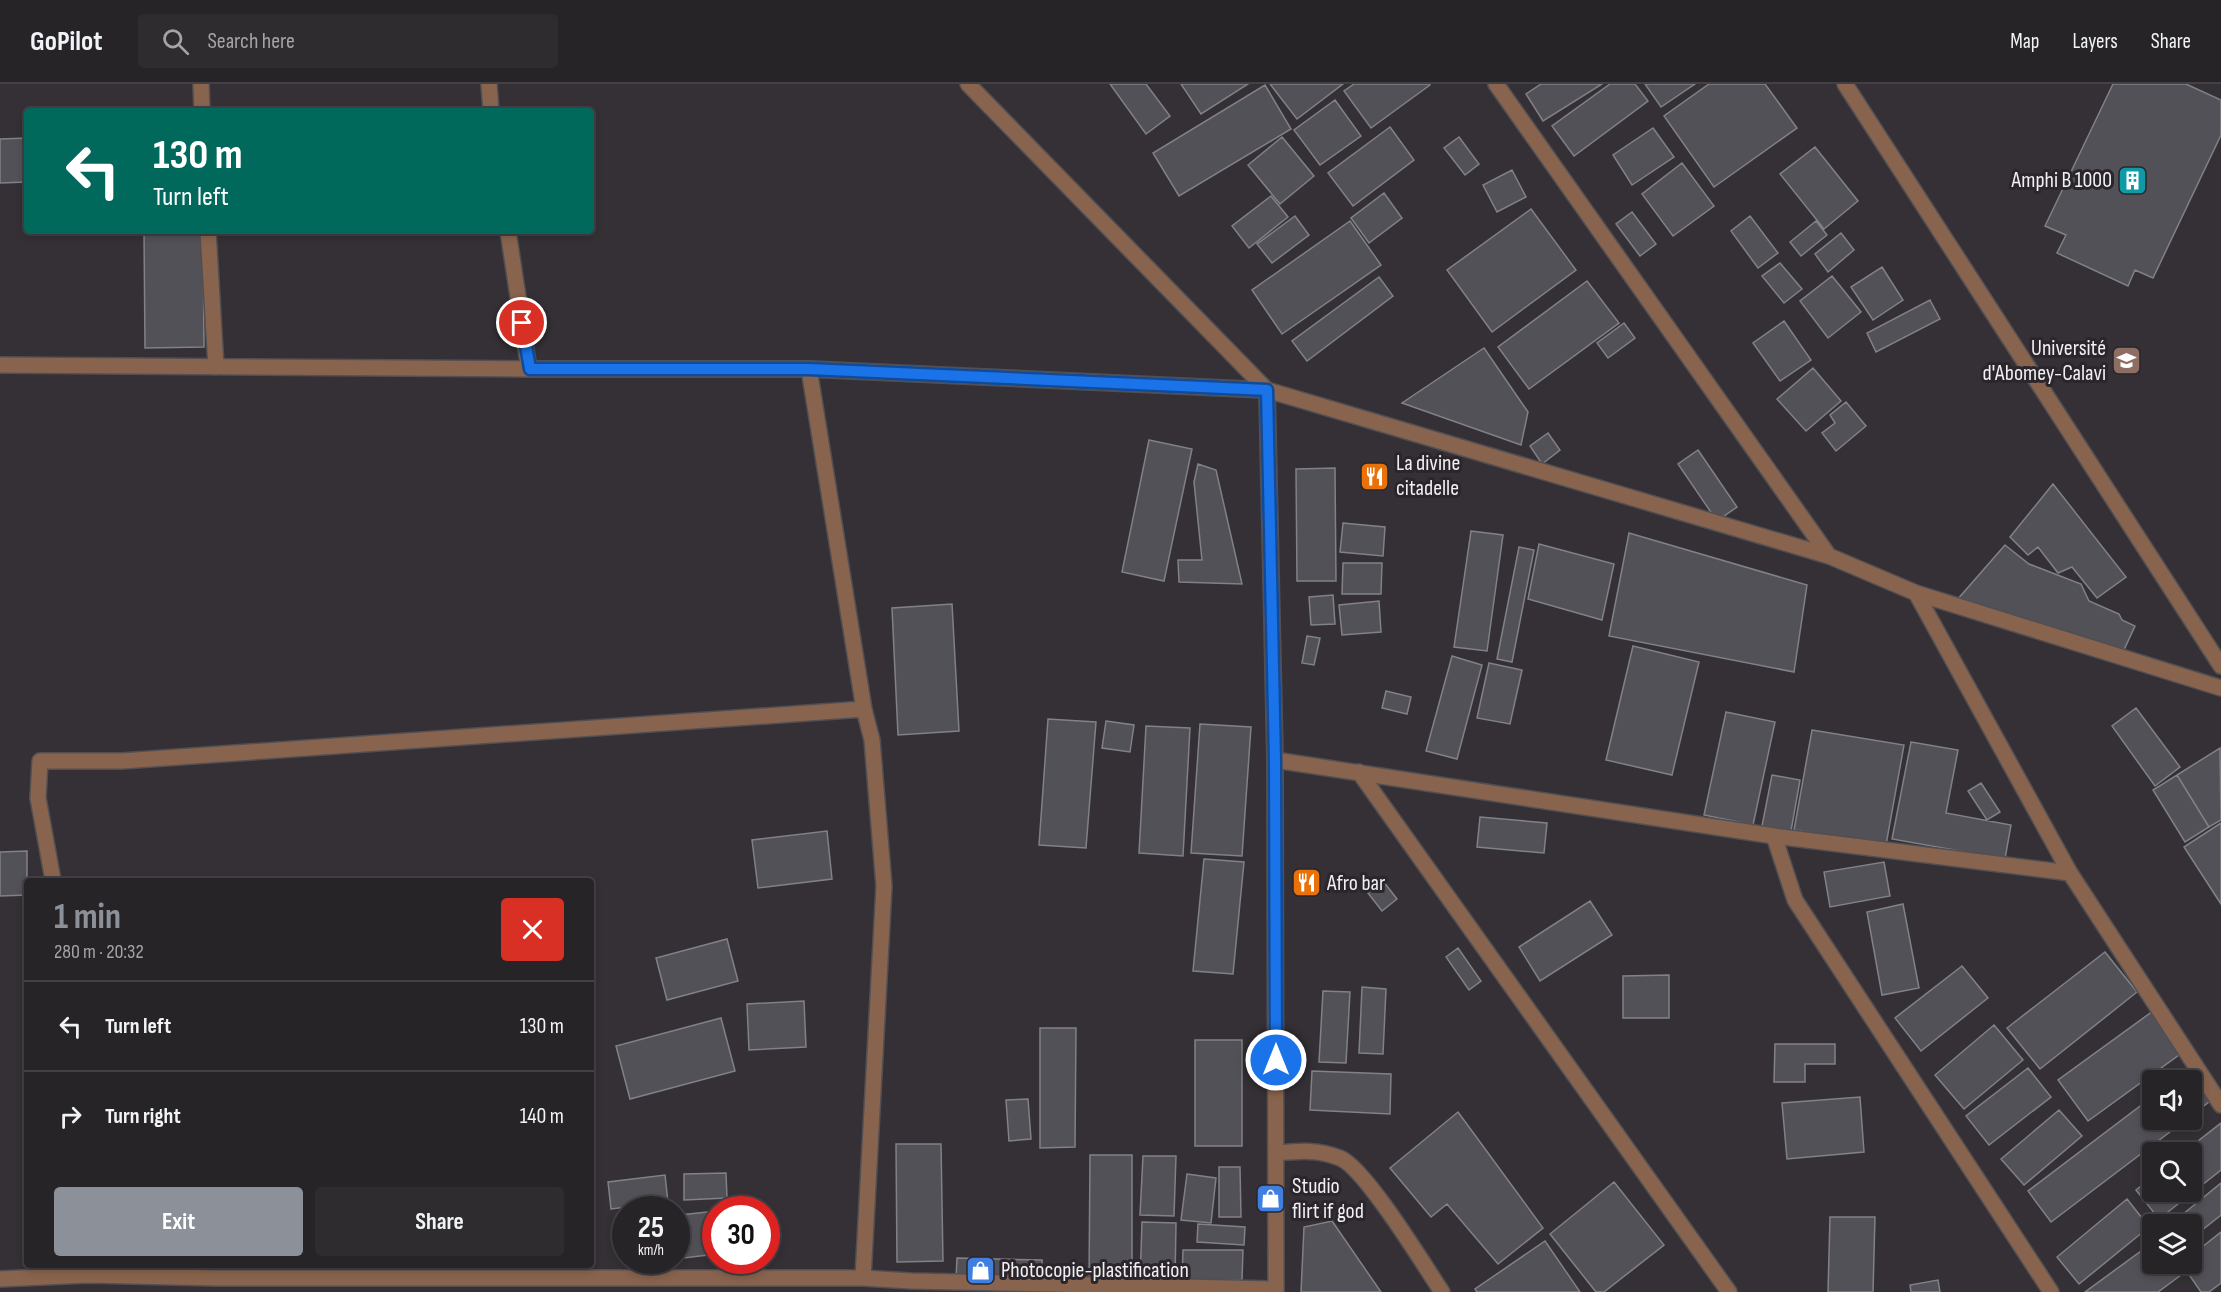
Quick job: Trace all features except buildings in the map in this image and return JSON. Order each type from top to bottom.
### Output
[{"type":"street","points":[[201,84],[202,108]]},
{"type":"street","points":[[489,84],[491,108]]},
{"type":"street","points":[[0,1279],[89,1270],[217,1285],[863,1278],[922,1282],[1276,1290],[1275,760],[1267,390],[968,84]]},
{"type":"street","points":[[1496,84],[1829,556]]},
{"type":"street","points":[[1845,84],[2221,666]]},
{"type":"street","points":[[208,234],[216,367]]},
{"type":"street","points":[[508,234],[530,369]]},
{"type":"street","points":[[0,365],[809,369],[1267,390],[1829,556],[1916,593],[2221,688]]},
{"type":"street","points":[[809,369],[864,709],[872,740],[884,886],[863,1278]]},
{"type":"street","points":[[1916,593],[2070,873],[2221,1105]]},
{"type":"street","points":[[53,878],[38,798],[40,760],[122,761],[864,709]]},
{"type":"street","points":[[1275,760],[1774,836],[2070,873]]},
{"type":"street","points":[[1359,772],[1729,1292]]},
{"type":"street","points":[[1774,836],[1795,900],[2051,1292]]},
{"type":"street","points":[[1276,1153],[1315,1150],[1342,1158],[1367,1182],[1442,1292]]},
{"type":"place","name":"Amphi B 1000","points":[[2133,180]]},
{"type":"place","name":"Université d'Abomey-Calavi","points":[[2127,361]]},
{"type":"place","name":"La divine citadelle","points":[[1375,476]]},
{"type":"place","name":"Afro bar","points":[[1306,883]]},
{"type":"place","name":"Studio flirt if god","points":[[1271,1199]]},
{"type":"place","name":"Photocopie-plastification","points":[[980,1270]]},
{"type":"route","points":[[522,323],[530,369],[809,369],[1267,390],[1275,760],[1276,1060]]}]
